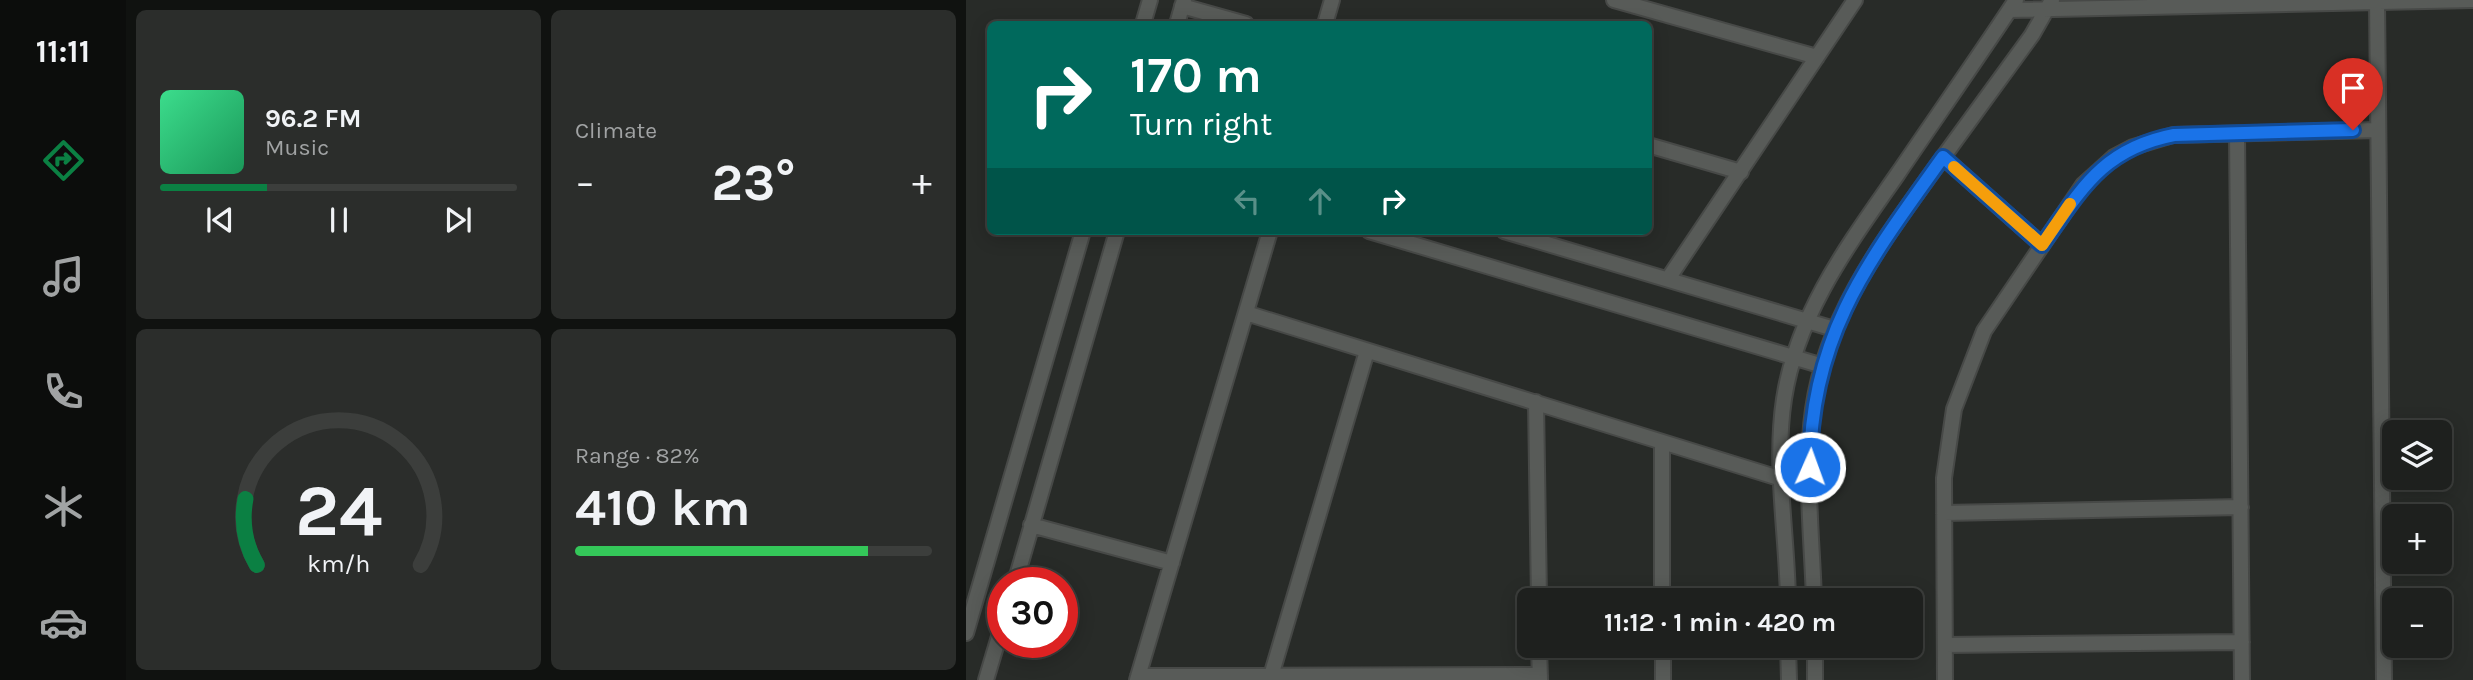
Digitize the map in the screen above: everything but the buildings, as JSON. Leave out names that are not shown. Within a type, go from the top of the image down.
[{"type":"street","points":[[1144,21],[1150,0]]},
{"type":"street","points":[[1326,21],[1332,0]]},
{"type":"street","points":[[1614,0],[1817,57]]},
{"type":"street","points":[[1668,279],[1854,0]]},
{"type":"street","points":[[1787,588],[1782,479],[1784,400],[1794,357],[1807,321],[1837,262],[2013,5],[2473,0]]},
{"type":"street","points":[[2377,2],[2384,680]]},
{"type":"street","points":[[1178,21],[1183,3],[1236,21]]},
{"type":"street","points":[[1814,588],[1810,447],[1823,366],[1834,329],[1857,281],[2050,5]]},
{"type":"street","points":[[1945,680],[1944,513],[1947,443],[1962,383],[1993,316],[2083,185],[2114,157],[2163,137],[2378,130]]},
{"type":"street","points":[[2237,134],[2242,680]]},
{"type":"street","points":[[1652,146],[1741,172]]},
{"type":"street","points":[[1943,157],[2042,245]]},
{"type":"street","points":[[966,633],[1082,235]]},
{"type":"street","points":[[1019,567],[1116,235]]},
{"type":"street","points":[[1269,235],[1138,678],[1540,677],[1539,658]]},
{"type":"street","points":[[1382,235],[1823,366]]},
{"type":"street","points":[[1518,235],[1834,329]]},
{"type":"street","points":[[1246,313],[1782,479]]},
{"type":"street","points":[[1271,676],[1367,351]]},
{"type":"street","points":[[1536,402],[1539,588]]},
{"type":"street","points":[[1662,442],[1662,588]]},
{"type":"street","points":[[1944,513],[2241,507]]},
{"type":"street","points":[[1031,525],[1172,563]]},
{"type":"street","points":[[1945,645],[2242,642]]},
{"type":"street","points":[[986,680],[993,658]]},
{"type":"street","points":[[1663,658],[1663,680]]},
{"type":"street","points":[[1788,658],[1789,680]]},
{"type":"street","points":[[1815,658],[1815,680]]},
{"type":"slow traffic","points":[[1954,167],[2042,245],[2070,204]]},
{"type":"route","points":[[1810,467],[1814,407],[1834,329],[1857,281],[1943,157],[2042,245],[2083,185],[2098,170],[2114,157],[2153,139],[2174,135],[2353,130]]}]
